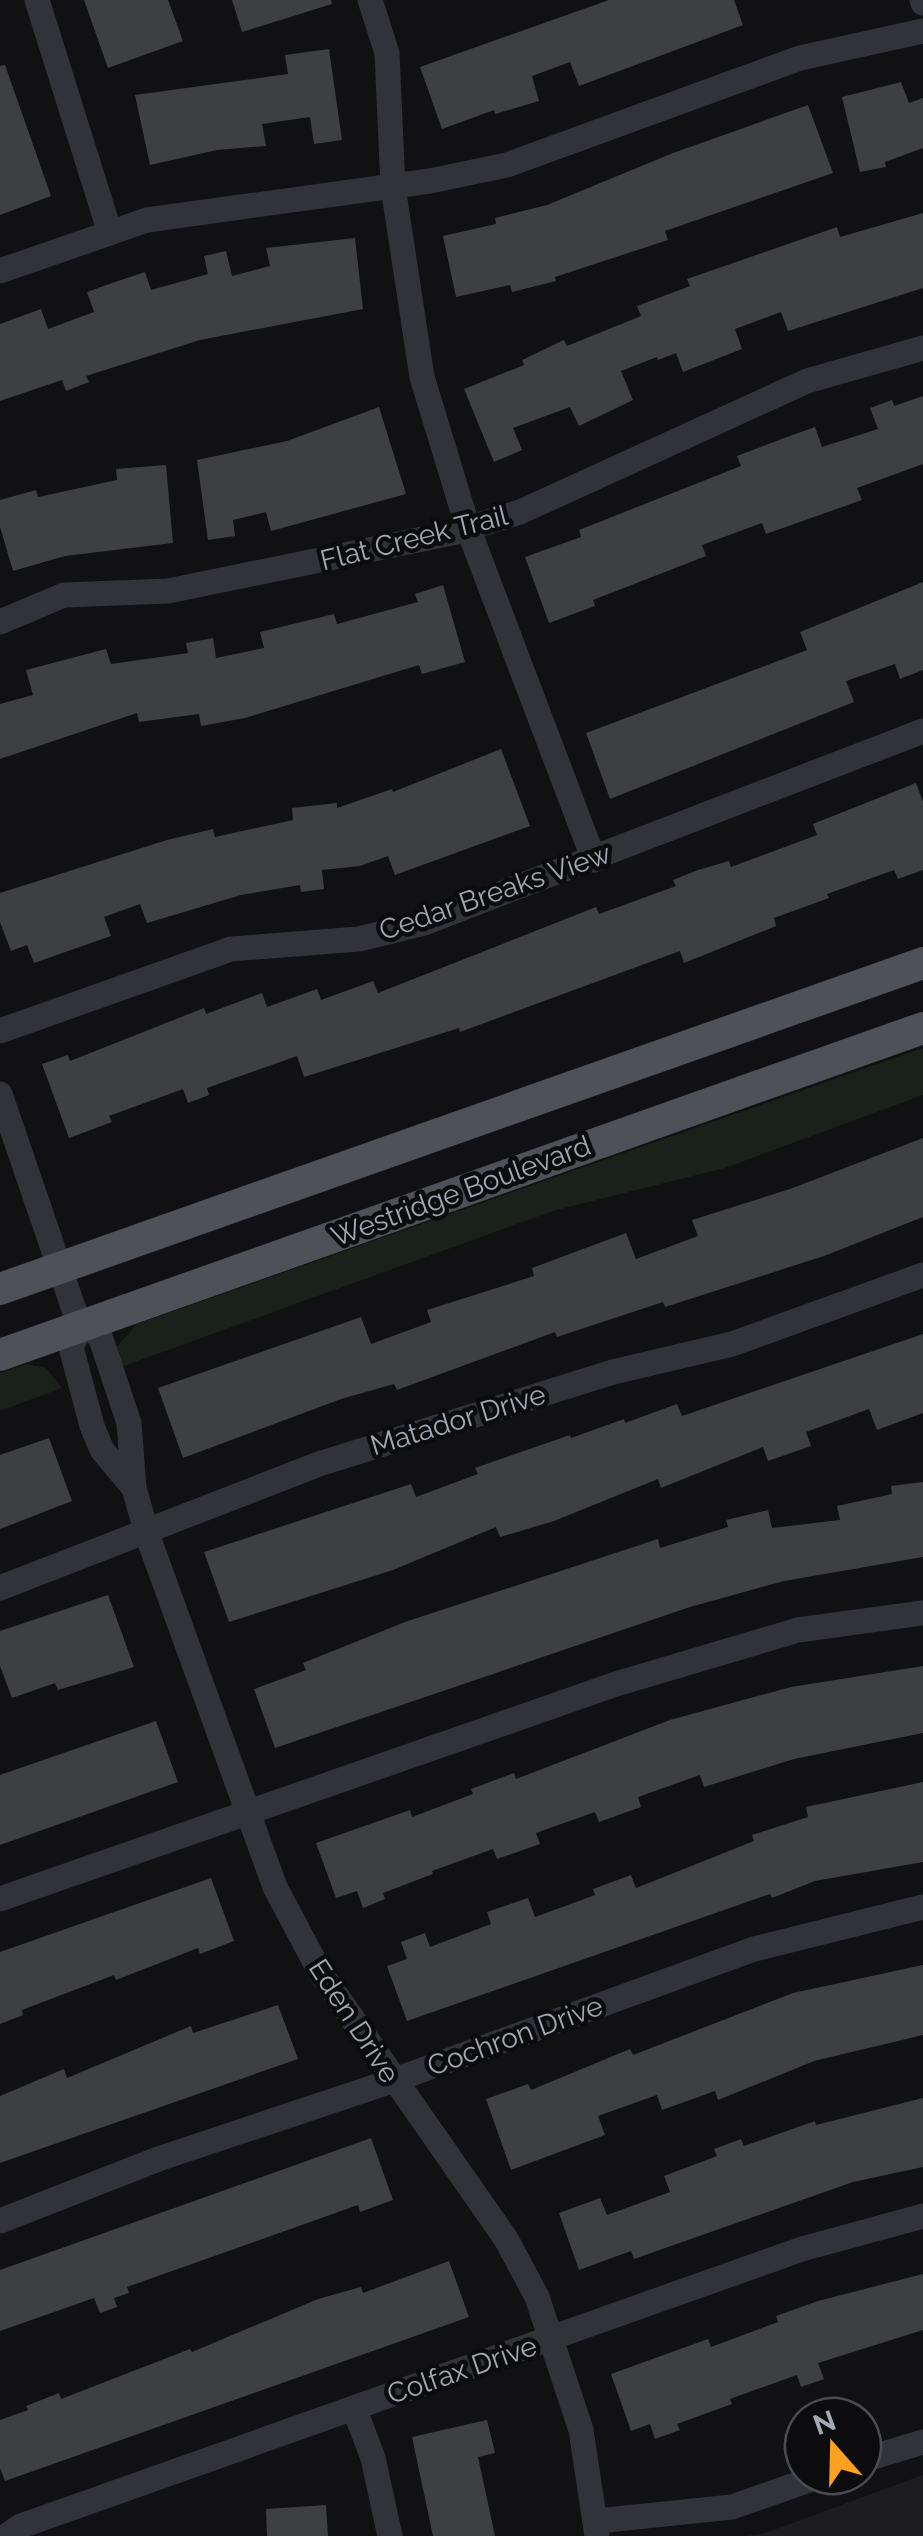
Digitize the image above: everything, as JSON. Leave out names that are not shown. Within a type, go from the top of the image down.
[{"type":"main road","points":[[0,1289],[923,963]]},
{"type":"main road","name":"Westridge Boulevard","points":[[0,1355],[923,1028]]},
{"type":"street","points":[[38,0],[110,233]]},
{"type":"street","points":[[370,0],[387,53],[392,186],[422,378],[468,528],[594,860]]},
{"type":"street","points":[[0,272],[148,220],[392,186],[508,164],[800,58],[923,31]]},
{"type":"street","name":"Flat Creek Trail","points":[[0,622],[64,595],[168,590],[468,528],[520,512],[807,381],[923,348]]},
{"type":"street","name":"Cedar Breaks View","points":[[0,1031],[232,950],[358,938],[424,923],[923,730]]},
{"type":"street","name":"Eden Drive","points":[[0,1094],[80,1327],[71,1347],[92,1426],[102,1450],[134,1488]]},
{"type":"street","name":"Matador Drive","points":[[0,1588],[319,1464],[612,1372],[732,1344],[923,1274]]},
{"type":"street","name":"Eden Drive","points":[[80,1327],[99,1334],[129,1423],[134,1488],[147,1534],[275,1887],[320,1972],[506,2238],[554,2338],[581,2430],[597,2529]]},
{"type":"street","points":[[0,1899],[616,1684],[798,1630],[923,1613]]},
{"type":"street","name":"Cochron Drive","points":[[0,2221],[161,2158],[392,2080],[754,1949],[923,1908]]},
{"type":"street","name":"Colfax Drive","points":[[6,2536],[39,2520],[802,2250],[923,2216]]},
{"type":"street","points":[[354,2408],[373,2458],[390,2536]]},
{"type":"street","points":[[883,2454],[923,2442]]},
{"type":"street","points":[[597,2529],[732,2506],[783,2489]]},
{"type":"shaded area","points":[[923,1048],[923,1095],[725,1168],[556,1210],[121,1367],[117,1347],[137,1324]]},
{"type":"shaded area","points":[[27,1364],[46,1368],[62,1388],[0,1411],[0,1373]]},
{"type":"shaded area","points":[[923,2475],[923,2536],[746,2536],[765,2533],[866,2496],[883,2496],[883,2490]]},
{"type":"building","points":[[84,0],[168,0],[183,41],[108,68]]},
{"type":"building","points":[[232,0],[331,0],[332,4],[242,32]]},
{"type":"building","points":[[609,0],[734,0],[743,25],[579,86],[570,62],[532,76],[539,101],[495,114],[494,110],[442,129],[420,67]]},
{"type":"building","points":[[329,49],[342,140],[314,144],[310,117],[262,124],[266,146],[217,150],[150,165],[135,95],[288,74],[285,55]]},
{"type":"building","points":[[5,65],[51,196],[0,215],[0,66]]},
{"type":"building","points":[[901,82],[909,103],[923,98],[923,148],[885,162],[886,167],[860,172],[842,97]]},
{"type":"building","points":[[808,105],[833,173],[665,231],[668,240],[555,277],[556,281],[512,292],[510,285],[456,297],[443,236],[496,224],[495,218],[547,205],[673,153]]},
{"type":"building","points":[[923,213],[923,288],[788,331],[781,312],[735,329],[742,349],[683,372],[676,353],[621,371],[633,400],[579,426],[570,407],[513,428],[522,450],[494,462],[464,389],[524,365],[522,360],[564,340],[567,346],[641,316],[637,306],[690,286],[687,279],[837,227],[840,237]]},
{"type":"building","points":[[355,238],[363,309],[200,340],[86,376],[89,382],[66,391],[62,380],[0,401],[0,324],[41,309],[48,329],[94,312],[87,292],[112,283],[145,272],[151,290],[208,274],[204,256],[226,251],[232,276],[270,266],[266,248]]},
{"type":"building","points":[[923,396],[923,464],[857,488],[862,500],[766,534],[762,523],[702,545],[706,556],[593,600],[595,606],[549,623],[525,557],[581,537],[579,530],[741,466],[737,456],[815,427],[822,447],[878,429],[870,408],[892,400],[894,406]]},
{"type":"building","points":[[379,407],[406,494],[271,531],[266,512],[233,520],[235,536],[208,540],[197,460],[287,441]]},
{"type":"building","points":[[166,465],[173,543],[65,556],[13,571],[0,527],[0,500],[36,490],[38,497],[117,480],[116,469]]},
{"type":"building","points":[[923,582],[923,670],[900,679],[895,664],[846,681],[854,702],[610,799],[586,733],[807,650],[800,632]]},
{"type":"building","points":[[443,585],[465,662],[422,674],[419,665],[245,718],[201,726],[199,714],[139,722],[137,713],[0,759],[0,704],[33,695],[26,670],[106,649],[111,664],[188,653],[186,643],[213,638],[216,658],[264,648],[260,632],[334,614],[337,624],[418,602],[415,594]]},
{"type":"building","points":[[501,749],[530,826],[395,875],[388,856],[360,866],[322,870],[324,889],[301,892],[300,885],[241,895],[147,923],[140,904],[104,917],[111,936],[34,963],[27,945],[11,951],[0,922],[0,893],[167,840],[213,829],[215,837],[293,820],[292,808],[337,803],[337,808],[392,789],[393,792]]},
{"type":"building","points":[[916,783],[923,802],[923,870],[898,879],[894,870],[827,894],[829,898],[774,918],[776,926],[684,963],[680,951],[460,1032],[459,1028],[304,1077],[297,1056],[207,1088],[209,1095],[188,1103],[183,1089],[109,1116],[112,1122],[69,1138],[42,1064],[68,1055],[70,1061],[204,1008],[206,1014],[262,993],[267,1007],[317,989],[321,1000],[373,981],[378,993],[596,907],[599,914],[676,886],[673,880],[698,870],[729,861],[731,867],[817,835],[813,824]]},
{"type":"building","points":[[923,1138],[923,1217],[824,1256],[665,1307],[663,1302],[557,1337],[555,1332],[397,1390],[394,1384],[341,1399],[183,1458],[158,1388],[361,1317],[371,1344],[431,1322],[427,1310],[534,1276],[532,1268],[626,1233],[636,1259],[698,1236],[692,1220],[790,1189]]},
{"type":"building","points":[[923,1334],[923,1413],[877,1430],[869,1409],[806,1432],[811,1446],[768,1461],[763,1447],[661,1488],[658,1479],[554,1521],[500,1537],[496,1527],[393,1570],[229,1622],[204,1552],[411,1484],[416,1497],[478,1474],[475,1468],[570,1435],[571,1438],[624,1419],[625,1423],[677,1404],[682,1416]]},
{"type":"building","points":[[49,1438],[72,1501],[0,1529],[0,1455]]},
{"type":"building","points":[[923,1482],[923,1557],[784,1581],[690,1607],[275,1748],[254,1689],[306,1670],[303,1663],[405,1622],[658,1539],[660,1548],[728,1527],[726,1520],[768,1510],[772,1528],[840,1520],[837,1506],[892,1494],[891,1486]]},
{"type":"building","points":[[108,1595],[134,1667],[58,1690],[55,1683],[12,1698],[0,1666],[0,1631]]},
{"type":"building","points":[[923,1666],[923,1733],[794,1759],[704,1787],[700,1775],[638,1797],[641,1807],[599,1822],[595,1812],[536,1833],[540,1844],[497,1859],[493,1849],[432,1871],[433,1874],[383,1893],[385,1899],[363,1908],[357,1891],[336,1898],[316,1843],[410,1810],[412,1817],[473,1794],[471,1789],[514,1773],[516,1779],[670,1720],[791,1687]]},
{"type":"building","points":[[156,1721],[178,1782],[0,1845],[0,1775]]},
{"type":"building","points":[[923,1782],[923,1862],[815,1881],[772,1898],[770,1894],[407,2021],[387,1966],[407,1959],[401,1942],[425,1933],[430,1947],[491,1924],[487,1912],[528,1898],[535,1917],[595,1895],[593,1889],[631,1875],[636,1888],[754,1841],[752,1835],[808,1817],[806,1807]]},
{"type":"building","points":[[211,1878],[234,1941],[200,1954],[198,1948],[116,1980],[114,1975],[22,2010],[23,2015],[0,2024],[0,1952]]},
{"type":"building","points":[[923,1965],[923,2035],[814,2061],[718,2100],[715,2091],[662,2110],[657,2095],[598,2116],[605,2135],[511,2170],[486,2099],[528,2084],[531,2090],[630,2049],[633,2055],[793,1993]]},
{"type":"building","points":[[278,2005],[298,2059],[0,2163],[0,2096],[64,2069],[67,2078],[191,2026],[193,2033]]},
{"type":"building","points":[[923,2098],[923,2167],[853,2182],[634,2259],[631,2251],[579,2270],[559,2213],[600,2198],[607,2215],[670,2192],[664,2176],[717,2156],[714,2149],[741,2139],[744,2146],[815,2121],[816,2125]]},
{"type":"building","points":[[371,2138],[393,2200],[360,2212],[358,2205],[127,2287],[129,2293],[114,2298],[117,2307],[100,2313],[94,2298],[0,2331],[0,2270]]},
{"type":"building","points":[[449,2261],[469,2317],[5,2481],[0,2468],[0,2420],[28,2410],[26,2406],[59,2393],[61,2399],[190,2349],[192,2352],[318,2299],[361,2287],[363,2293]]},
{"type":"building","points":[[923,2274],[923,2330],[818,2363],[824,2379],[801,2387],[797,2375],[730,2399],[732,2404],[677,2424],[680,2430],[655,2439],[650,2424],[631,2431],[611,2374],[708,2339],[711,2347],[778,2322],[776,2316],[818,2301]]},
{"type":"building","points":[[487,2420],[495,2453],[478,2457],[495,2536],[433,2536],[412,2437]]},
{"type":"building","points":[[326,2505],[328,2536],[267,2536],[266,2509]]}]
